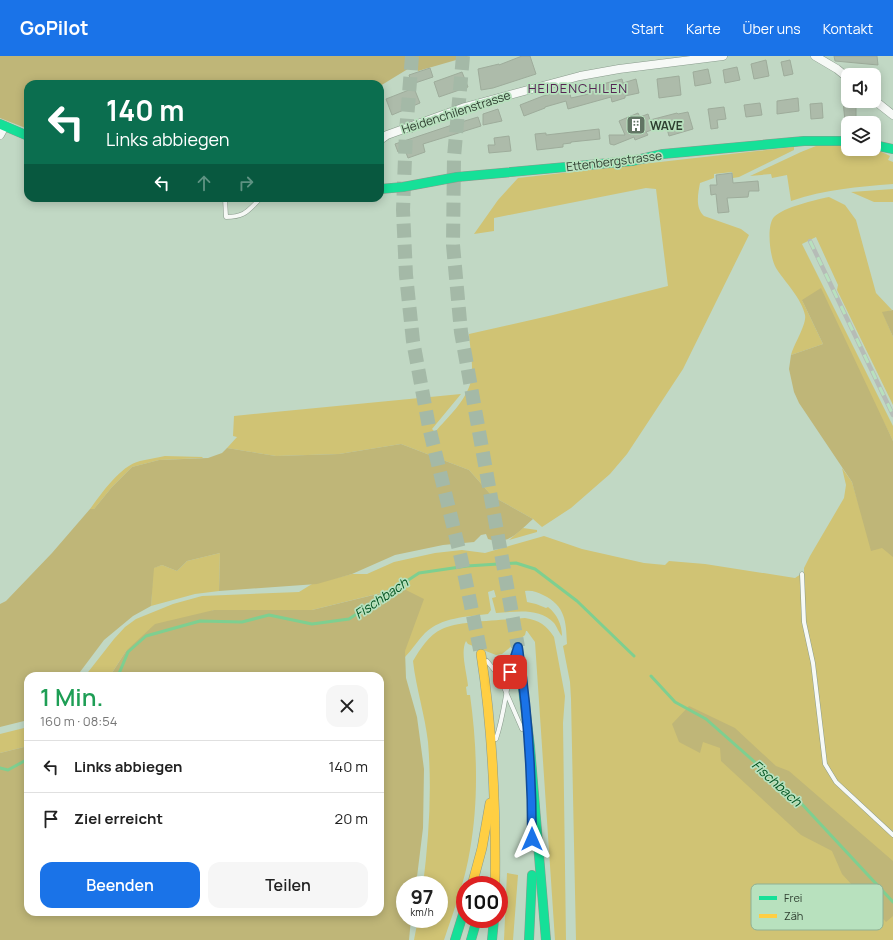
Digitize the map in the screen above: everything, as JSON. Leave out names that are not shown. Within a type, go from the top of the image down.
[{"type":"main road","points":[[2,125],[24,134]]},
{"type":"main road","name":"Ettenbergstrasse","points":[[384,186],[403,187],[457,177],[632,160],[678,153],[804,141],[841,141]]},
{"type":"main road","points":[[881,146],[893,149]]},
{"type":"main road","points":[[518,647],[530,747],[546,940]]},
{"type":"main road","points":[[482,654],[489,702],[495,776],[495,876]]},
{"type":"main road","points":[[474,876],[482,848],[495,776]]},
{"type":"main road","points":[[529,940],[532,868],[532,780]]},
{"type":"main road","points":[[487,876],[496,819]]},
{"type":"main road","points":[[455,940],[459,928]]},
{"type":"main road","points":[[471,940],[474,928]]},
{"type":"main road","points":[[492,940],[493,928]]},
{"type":"street","name":"Heidenchilenstrasse","points":[[384,137],[465,108],[580,76],[619,69],[723,56]]},
{"type":"street","points":[[815,56],[841,72]]},
{"type":"street","points":[[881,106],[893,115]]},
{"type":"street","points":[[0,135],[2,125]]},
{"type":"lane","points":[[225,202],[226,217],[241,216],[257,202]]},
{"type":"lane","points":[[802,574],[804,622],[813,663],[825,764],[836,782],[893,835]]},
{"type":"lane","points":[[493,749],[502,722],[510,672],[518,647]]},
{"type":"lane","points":[[482,654],[499,676],[530,747]]},
{"type":"shaded area","points":[[0,56],[470,56],[418,71],[416,64],[384,84],[384,80],[24,80],[24,127],[0,118]]},
{"type":"shaded area","points":[[816,146],[841,146],[841,156],[881,156],[881,152],[885,153],[890,156],[888,160],[893,162],[893,184],[829,191],[791,201],[787,175],[772,178],[771,174],[750,176]]},
{"type":"shaded area","points":[[794,147],[794,150],[739,177],[733,178],[732,172],[714,174],[714,178],[700,183],[698,205],[701,213],[704,216],[741,229],[749,235],[683,369],[627,454],[610,474],[571,508],[542,527],[533,519],[492,496],[469,470],[401,444],[339,454],[276,456],[227,448],[237,437],[233,436],[234,416],[461,394],[432,429],[435,432],[461,402],[469,388],[471,381],[472,358],[469,334],[553,315],[668,286],[656,189],[646,188],[494,218],[494,231],[474,234],[498,200],[518,178]]},
{"type":"shaded area","points":[[893,189],[893,202],[874,202],[851,192]]},
{"type":"shaded area","points":[[829,197],[845,205],[856,220],[876,293],[892,310],[883,313],[893,337],[893,405],[837,290],[838,285],[816,237],[802,244],[893,426],[893,441],[883,421],[802,300],[823,344],[791,355],[804,324],[805,315],[797,297],[774,263],[770,242],[770,227],[774,217],[779,213],[800,204]]},
{"type":"shaded area","points":[[821,288],[893,441],[893,557],[882,548],[871,551],[852,482],[799,403],[794,392],[789,369],[791,355],[823,344],[802,300]]},
{"type":"shaded area","points":[[893,310],[893,337],[882,312]]},
{"type":"shaded area","points":[[401,444],[469,470],[492,496],[533,519],[513,536],[502,541],[488,539],[486,534],[481,535],[474,542],[443,545],[395,555],[352,574],[317,584],[219,591],[220,553],[187,561],[177,571],[162,565],[154,568],[151,606],[133,616],[104,640],[80,672],[24,672],[24,721],[0,727],[0,604],[6,601],[52,553],[90,509],[94,509],[112,487],[132,467],[159,460],[208,458],[222,453],[227,448],[276,456],[339,454]]},
{"type":"shaded area","points":[[165,456],[203,457],[159,460],[132,467],[112,487],[94,509],[90,509],[100,495],[125,468],[140,461]]},
{"type":"shaded area","points":[[893,459],[893,940],[576,940],[571,699],[570,682],[563,646],[567,644],[566,629],[563,615],[556,604],[551,599],[537,592],[525,591],[527,602],[546,608],[548,607],[558,620],[562,636],[554,623],[541,615],[526,612],[496,613],[492,598],[496,597],[494,590],[488,592],[491,610],[488,614],[463,617],[439,624],[425,633],[405,657],[401,588],[312,610],[214,610],[126,651],[113,672],[88,672],[125,627],[136,619],[173,604],[202,596],[299,592],[312,584],[352,574],[367,574],[394,562],[435,553],[462,550],[485,553],[544,536],[582,549],[644,563],[665,565],[669,561],[705,564],[795,578],[804,572],[804,568],[810,556],[844,498],[846,485],[842,468],[852,482],[858,502]]},
{"type":"shaded area","points":[[523,528],[537,530],[537,532],[509,540]]},
{"type":"shaded area","points":[[220,553],[219,591],[195,594],[151,606],[153,568],[162,565],[177,571],[187,561]]},
{"type":"shaded area","points":[[402,588],[424,599],[405,651],[406,678],[417,717],[424,769],[423,828],[417,876],[396,876],[396,928],[410,928],[409,940],[0,940],[0,753],[24,747],[24,916],[384,916],[384,672],[113,672],[126,651],[155,624],[214,610],[312,610]]},
{"type":"shaded area","points":[[525,618],[542,624],[554,637],[565,696],[563,723],[566,940],[555,940],[535,642],[527,631],[525,635],[502,654],[496,655],[468,644],[466,641],[464,646],[468,686],[466,687],[467,695],[470,695],[474,733],[476,772],[475,812],[468,862],[464,876],[456,876],[456,904],[448,928],[448,876],[424,876],[427,849],[430,778],[427,732],[413,661],[422,647],[437,632],[449,626]]},
{"type":"shaded area","points":[[689,706],[735,728],[776,766],[789,771],[893,861],[893,916],[886,922],[883,919],[883,884],[851,884],[842,874],[832,851],[801,835],[721,761],[720,748],[703,742],[700,753],[679,742],[672,724]]},
{"type":"shaded area","points":[[24,728],[24,747],[0,753],[0,734]]},
{"type":"shaded area","points":[[507,873],[518,875],[513,940],[504,940],[505,928],[508,928]]},
{"type":"shaded area","points":[[416,928],[448,928],[444,940],[414,940]]},
{"type":"building","points":[[522,56],[530,56],[536,74],[493,88],[481,90],[478,69],[499,65]]},
{"type":"building","points":[[834,56],[877,56],[878,65],[835,61]]},
{"type":"building","points":[[766,60],[769,76],[754,79],[751,64]]},
{"type":"building","points":[[790,60],[793,74],[784,76],[781,62]]},
{"type":"building","points":[[737,67],[740,80],[725,83],[723,70]]},
{"type":"building","points":[[430,68],[433,77],[412,84],[409,75]]},
{"type":"building","points":[[708,69],[711,83],[695,86],[693,72]]},
{"type":"building","points":[[462,72],[468,87],[439,97],[434,82]]},
{"type":"building","points":[[679,76],[681,95],[659,98],[657,79]]},
{"type":"building","points":[[622,79],[623,83],[636,79],[639,93],[625,96],[625,98],[612,102],[611,97],[568,109],[566,101],[545,107],[524,116],[520,105],[543,96],[569,90],[571,98],[589,94],[587,88]]},
{"type":"building","points":[[414,88],[420,103],[392,115],[386,99]]},
{"type":"building","points":[[798,98],[799,111],[777,114],[777,101]]},
{"type":"building","points":[[760,103],[762,115],[746,117],[744,105]]},
{"type":"building","points":[[822,103],[823,118],[811,119],[810,104]]},
{"type":"building","points":[[724,107],[726,119],[717,120],[718,128],[711,129],[708,109]]},
{"type":"building","points":[[844,108],[856,108],[856,116],[844,116]]},
{"type":"building","points":[[498,109],[502,121],[483,125],[483,114]]},
{"type":"building","points":[[688,112],[693,129],[669,136],[666,125],[646,132],[648,135],[635,140],[634,137],[614,145],[610,144],[609,135],[625,135],[619,121],[638,113],[640,117],[648,114],[650,120],[677,113]]},
{"type":"building","points":[[478,117],[481,126],[423,144],[425,152],[408,158],[405,150],[398,152],[395,144]]},
{"type":"building","points":[[599,129],[600,139],[571,142],[563,144],[563,147],[537,150],[535,134],[546,133],[546,135]]},
{"type":"building","points":[[509,136],[511,151],[489,153],[488,145],[495,145],[494,138]]},
{"type":"building","points":[[732,173],[733,183],[758,181],[759,191],[749,191],[748,197],[727,198],[729,212],[718,213],[716,194],[711,195],[710,185],[717,185],[716,175]]},
{"type":"waterway","name":"Fischbach","points":[[120,672],[128,652],[146,636],[200,621],[242,622],[269,615],[312,624],[349,619],[419,573],[467,566],[516,563],[535,569],[577,601],[634,656]]},
{"type":"waterway","name":"Fischbach","points":[[651,676],[675,702],[706,719],[800,802],[876,884]]},
{"type":"waterway","name":"Fischbach","points":[[0,768],[8,770],[24,761]]},
{"type":"waterway","name":"Fischbach","points":[[883,891],[893,902]]},
{"type":"tunnel","points":[[412,56],[406,132],[403,210],[406,275],[413,341],[429,427],[461,558],[481,654]]},
{"type":"tunnel","points":[[463,56],[454,157],[453,245],[461,332],[518,647]]},
{"type":"railway","points":[[810,241],[893,415]]},
{"type":"traffic: fast","points":[[0,124],[24,134]]},
{"type":"traffic: fast","points":[[384,189],[403,187],[457,177],[632,161],[663,154],[804,141],[841,141]]},
{"type":"traffic: fast","points":[[881,146],[893,149]]},
{"type":"traffic: fast","points":[[518,647],[530,747],[546,940]]},
{"type":"traffic: fast","points":[[529,940],[532,875]]},
{"type":"traffic: fast","points":[[455,940],[459,928]]},
{"type":"traffic: fast","points":[[471,940],[474,928]]},
{"type":"traffic: fast","points":[[492,940],[493,928]]},
{"type":"traffic: slow","points":[[481,654],[493,769],[495,876]]},
{"type":"traffic: slow","points":[[474,876],[482,848],[490,803]]},
{"type":"place","name":"WAVE","points":[[636,125]]},
{"type":"district","name":"HEIDENCHILEN","points":[[578,88]]},
{"type":"route","points":[[510,672],[518,647],[530,747],[532,780],[532,839]]}]
